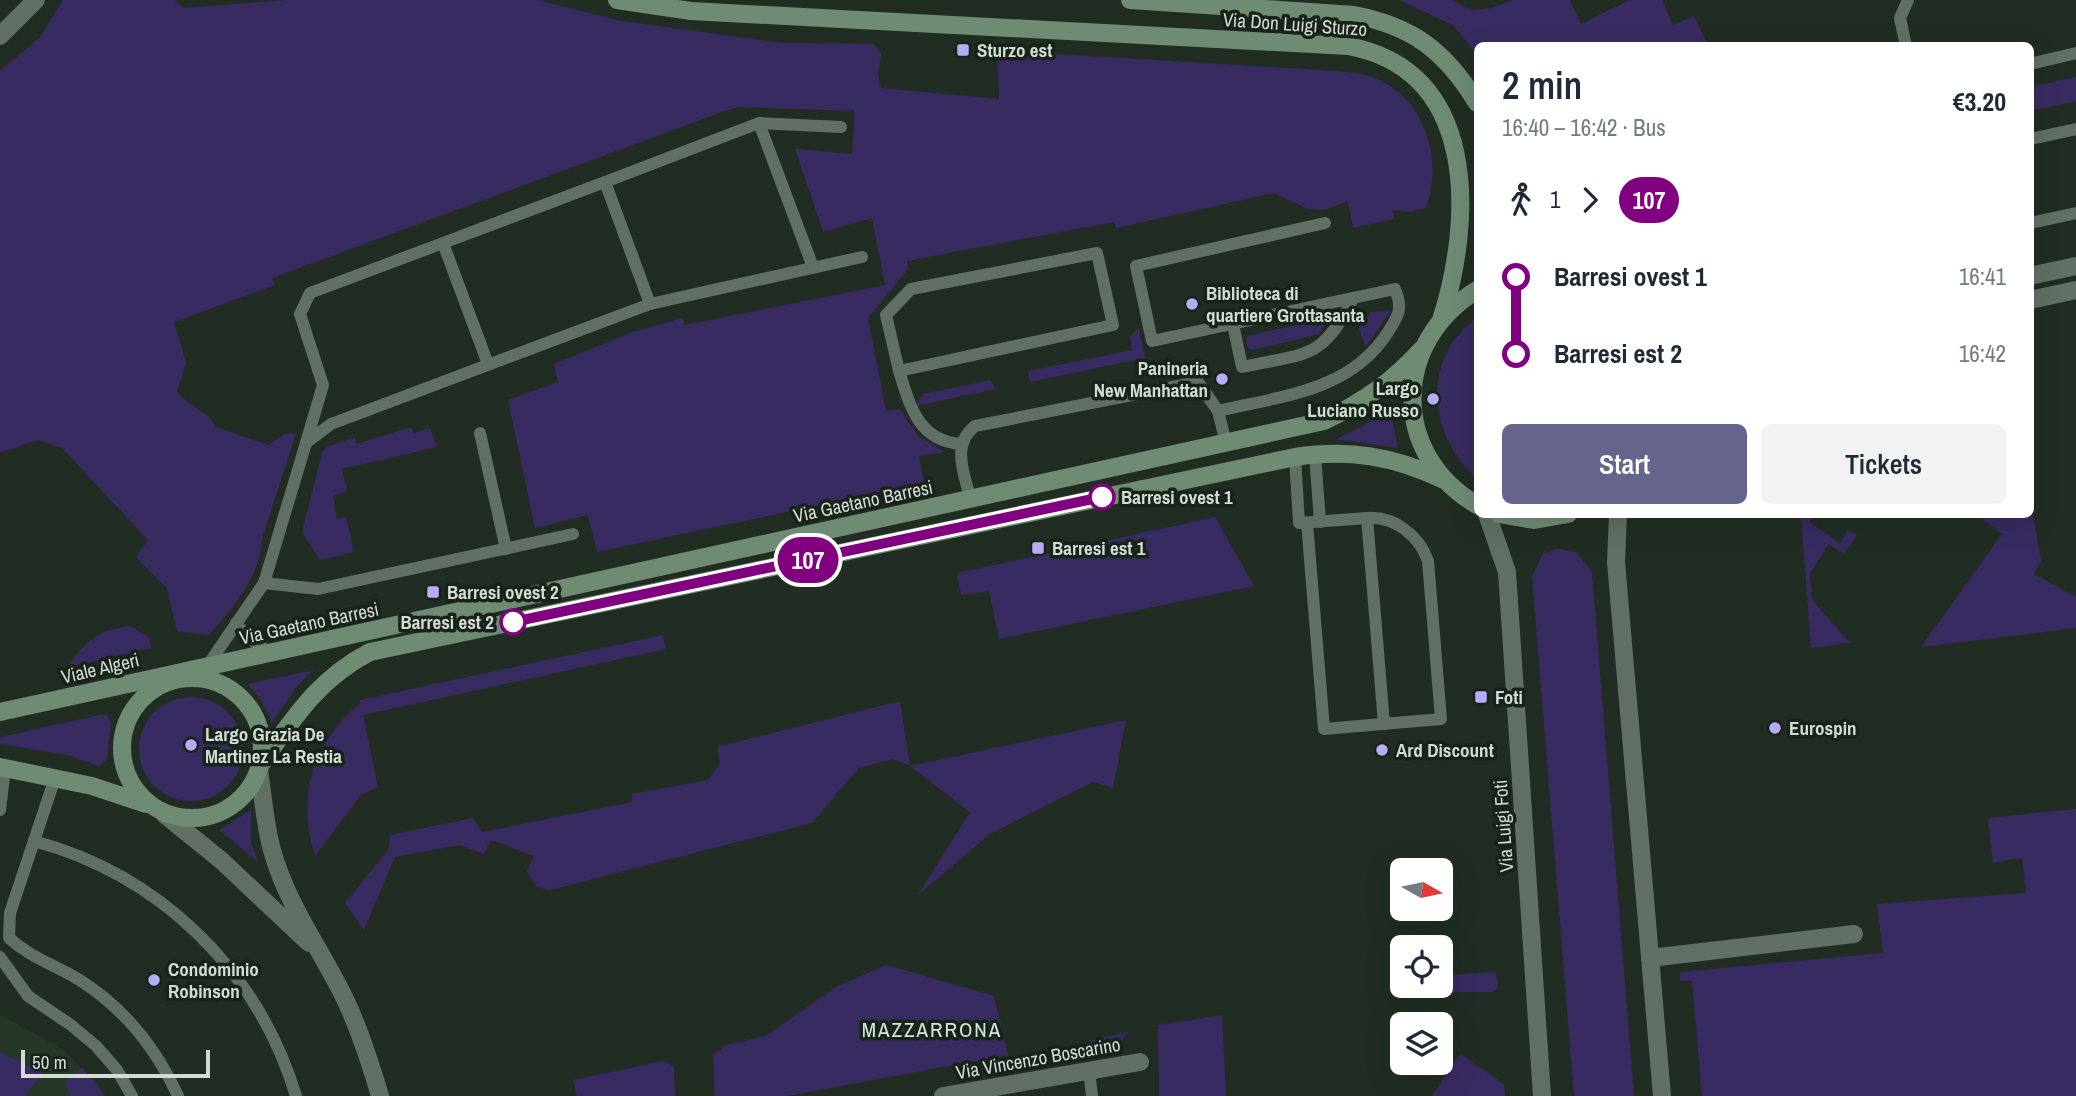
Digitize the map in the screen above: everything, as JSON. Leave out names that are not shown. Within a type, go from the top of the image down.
[{"type":"street","points":[[0,36],[22,17],[36,0]]},
{"type":"street","name":"Via Don Luigi Sturzo","points":[[617,0],[691,11],[1348,46],[1374,51],[1402,66],[1420,81],[1446,118],[1454,141],[1459,180],[1459,235],[1452,284],[1442,317]]},
{"type":"street","name":"Via Don Luigi Sturzo","points":[[1130,0],[1353,15],[1380,20],[1405,30],[1441,55],[1474,99]]},
{"type":"street","points":[[2034,275],[2076,266]]},
{"type":"street","points":[[2034,299],[2076,290]]},
{"type":"street","points":[[1442,479],[1422,443],[1412,403],[1414,376],[1422,349],[1442,317],[1474,292]]},
{"type":"street","name":"Via Gaetano Barresi","points":[[208,665],[1324,421],[1357,405],[1397,377],[1422,349]]},
{"type":"street","points":[[3,768],[92,786],[158,810],[192,819],[221,813],[244,795],[294,715],[315,690],[344,666],[370,652],[1315,454],[1377,456],[1412,465],[1442,479],[1474,503]]},
{"type":"street","name":"Via Luigi Foti","points":[[1488,518],[1507,572],[1542,1096]]},
{"type":"street","points":[[1522,518],[1545,518]]},
{"type":"street","points":[[1618,518],[1615,562],[1662,1096]]},
{"type":"street","points":[[208,665],[146,695],[127,720],[121,751],[130,782],[158,810],[222,861],[316,951]]},
{"type":"street","name":"Viale Algeri","points":[[0,712],[208,665]]},
{"type":"street","points":[[139,681],[196,678],[222,685],[236,693],[255,718],[260,733],[260,767],[271,849],[316,951],[343,995],[369,1057],[380,1096]]},
{"type":"street","points":[[1650,958],[1854,934]]},
{"type":"street","name":"Via Vincenzo Boscarino","points":[[943,1096],[1140,1062]]},
{"type":"lane","points":[[1905,42],[1900,18],[1908,0]]},
{"type":"lane","points":[[2034,63],[2076,53]]},
{"type":"lane","points":[[759,123],[813,267]]},
{"type":"lane","points":[[222,685],[213,676],[208,665],[264,583],[323,385],[300,314],[310,293],[759,123],[841,127]]},
{"type":"lane","points":[[2034,138],[2076,129]]},
{"type":"lane","points":[[605,182],[650,303]]},
{"type":"lane","points":[[2034,222],[2076,213]]},
{"type":"lane","points":[[1217,411],[1319,388],[1359,365],[1381,344],[1399,314],[1401,303],[1395,289],[1152,341],[1136,266],[1325,223]]},
{"type":"lane","points":[[443,243],[488,364]]},
{"type":"lane","points":[[898,371],[1113,325],[1097,253],[911,289],[886,315],[898,371],[910,407],[928,432],[942,442],[960,444]]},
{"type":"lane","points":[[306,443],[331,424],[650,303],[862,257]]},
{"type":"lane","points":[[1233,324],[1242,367],[1303,354],[1323,345],[1338,329],[1353,298]]},
{"type":"lane","points":[[970,498],[960,444],[964,434],[975,426],[1198,382],[1217,411],[1226,443]]},
{"type":"lane","points":[[480,433],[506,549]]},
{"type":"lane","points":[[1295,457],[1299,523],[1314,522],[1367,518],[1390,521],[1415,538],[1424,550],[1428,561],[1441,719],[1324,729],[1314,522],[1315,454]]},
{"type":"lane","points":[[1367,518],[1384,724]]},
{"type":"lane","points":[[264,583],[318,589],[573,534]]},
{"type":"lane","points":[[236,623],[246,636],[270,653]]},
{"type":"lane","points":[[0,810],[3,768]]},
{"type":"lane","points":[[55,778],[34,841],[5,912],[9,938],[28,956],[80,980],[125,1016],[161,1062],[178,1096]]},
{"type":"lane","points":[[34,841],[64,850],[115,872],[162,901],[204,938],[255,1003],[281,1052],[296,1096]]},
{"type":"lane","points":[[0,957],[28,996],[71,1025],[96,1046],[117,1070],[132,1096]]},
{"type":"lane","points":[[1089,1071],[1092,1096]]},
{"type":"shaded area","points":[[63,0],[173,0],[184,8],[286,0],[538,0],[622,21],[783,43],[873,44],[881,54],[878,74],[881,88],[999,99],[998,62],[990,50],[1354,73],[1372,77],[1390,86],[1417,114],[1431,150],[1431,189],[1426,208],[1410,212],[1393,210],[1394,219],[1353,228],[1348,201],[1325,210],[1308,209],[1274,193],[1116,228],[1114,222],[907,261],[908,269],[868,318],[886,411],[900,409],[918,436],[945,452],[919,456],[924,483],[597,552],[588,515],[535,528],[508,400],[558,382],[554,364],[630,333],[682,318],[685,325],[885,285],[872,218],[823,232],[795,149],[852,154],[855,111],[738,107],[719,113],[272,278],[275,285],[174,322],[186,363],[177,392],[182,397],[213,421],[216,427],[268,445],[285,434],[296,433],[262,539],[256,567],[244,591],[209,635],[177,631],[167,588],[136,557],[148,540],[62,448],[39,440],[0,453],[0,71],[40,37]]},
{"type":"shaded area","points":[[1399,0],[1452,0],[1471,10],[1492,8],[1513,0],[1570,0],[1581,24],[1630,0],[1662,0],[1673,25],[1694,16],[1707,42],[1474,42],[1474,51],[1453,25]]},
{"type":"shaded area","points":[[2076,77],[2076,101],[2034,110],[2034,86]]},
{"type":"shaded area","points":[[1391,311],[1365,347],[1359,328],[1371,312]]},
{"type":"shaded area","points":[[1319,320],[1325,324],[1319,334],[1252,350],[1246,346],[1247,336]]},
{"type":"shaded area","points":[[1474,321],[1474,475],[1448,441],[1440,419],[1437,397],[1439,375],[1446,354],[1459,335]]},
{"type":"shaded area","points":[[1139,327],[1145,358],[1030,382],[1028,371],[1132,350],[1130,337]]},
{"type":"shaded area","points":[[990,380],[996,389],[916,406],[923,394]]},
{"type":"shaded area","points":[[1389,404],[1398,448],[1336,439],[1365,425]]},
{"type":"shaded area","points":[[411,427],[414,433],[430,428],[437,447],[342,469],[347,491],[333,496],[337,519],[346,517],[354,552],[320,560],[302,532],[322,453],[327,447],[355,437],[356,444]]},
{"type":"shaded area","points":[[1215,517],[1254,586],[999,639],[989,591],[961,595],[957,573]]},
{"type":"shaded area","points":[[1801,518],[1811,518],[1809,522],[1840,543],[1848,530],[1857,535],[1844,553],[1828,544],[1810,574],[1812,600],[1850,643],[1811,648]]},
{"type":"shaded area","points":[[1980,518],[2034,518],[2041,561],[2034,574],[2076,597],[2076,628],[1921,647],[2002,534]]},
{"type":"shaded area","points":[[1557,549],[1576,552],[1592,572],[1634,1096],[1574,1096],[1532,576],[1543,554]]},
{"type":"shaded area","points":[[130,626],[149,637],[151,648],[67,667],[93,638],[109,630]]},
{"type":"shaded area","points":[[663,635],[666,649],[363,715],[378,787],[361,795],[315,856],[308,813],[312,772],[330,736],[343,719],[360,704],[360,700]]},
{"type":"shaded area","points":[[314,670],[297,686],[272,722],[260,698],[247,684]]},
{"type":"shaded area","points":[[191,697],[211,701],[228,712],[239,729],[243,749],[239,769],[228,786],[211,797],[191,801],[171,797],[154,786],[143,769],[139,749],[143,729],[154,712],[171,701]]},
{"type":"shaded area","points":[[900,701],[910,766],[893,759],[859,768],[812,823],[550,890],[537,887],[527,871],[534,856],[491,840],[484,854],[459,845],[395,857],[364,930],[345,903],[389,849],[390,835],[473,818],[482,832],[632,802],[632,794],[708,780],[720,763],[717,747]]},
{"type":"shaded area","points":[[107,715],[111,722],[107,759],[99,766],[67,755],[0,744],[0,737]]},
{"type":"shaded area","points":[[1126,720],[1113,788],[1093,782],[990,834],[918,895],[970,812],[910,766]]},
{"type":"shaded area","points":[[2076,809],[2076,1096],[1702,1096],[1692,981],[1680,981],[1680,972],[1883,953],[1877,904],[2026,893],[2022,858],[1993,863],[1988,818]]},
{"type":"shaded area","points":[[251,810],[251,843],[258,862],[219,830]]},
{"type":"shaded area","points":[[887,965],[994,996],[1008,1055],[787,1096],[715,1096],[713,1055],[726,1045],[765,1036],[838,986]]},
{"type":"shaded area","points":[[1496,972],[1498,988],[1492,992],[1453,992],[1453,975]]},
{"type":"shaded area","points":[[0,1015],[62,1049],[98,1084],[105,1096],[0,1096]]},
{"type":"shaded area","points":[[1222,1015],[1226,1096],[1159,1096],[1158,1025]]},
{"type":"shaded area","points":[[1127,1032],[1121,1042],[1106,1054],[1091,1047],[1088,1041]]},
{"type":"shaded area","points":[[0,1052],[43,1073],[24,1096],[0,1096]]},
{"type":"shaded area","points":[[1460,1054],[1504,1084],[1505,1096],[1432,1096],[1446,1075],[1453,1075],[1453,1064]]},
{"type":"shaded area","points":[[663,1061],[674,1066],[675,1096],[577,1096],[573,1080]]},
{"type":"shaded area","points":[[82,1067],[105,1096],[71,1096],[65,1082]]},
{"type":"bus line","name":"107","points":[[513,622],[1102,497]]},
{"type":"place","name":"Sturzo est","points":[[963,50]]},
{"type":"place","name":"Biblioteca di quartiere Grottasanta","points":[[1192,304]]},
{"type":"place","name":"Panineria New Manhattan","points":[[1222,379]]},
{"type":"place","name":"Largo Luciano Russo","points":[[1433,399]]},
{"type":"place","name":"Barresi ovest 1","points":[[1102,497]]},
{"type":"place","name":"Barresi est 1","points":[[1038,548]]},
{"type":"place","name":"Barresi ovest 2","points":[[433,592]]},
{"type":"place","name":"Barresi est 2","points":[[513,622]]},
{"type":"place","name":"Foti","points":[[1481,697]]},
{"type":"place","name":"Eurospin","points":[[1775,728]]},
{"type":"place","name":"Largo Grazia De Martinez La Restia","points":[[191,745]]},
{"type":"place","name":"Ard Discount","points":[[1382,750]]},
{"type":"place","name":"Condominio Robinson","points":[[154,980]]},
{"type":"district","name":"MAZZARRONA","points":[[932,1029]]}]
